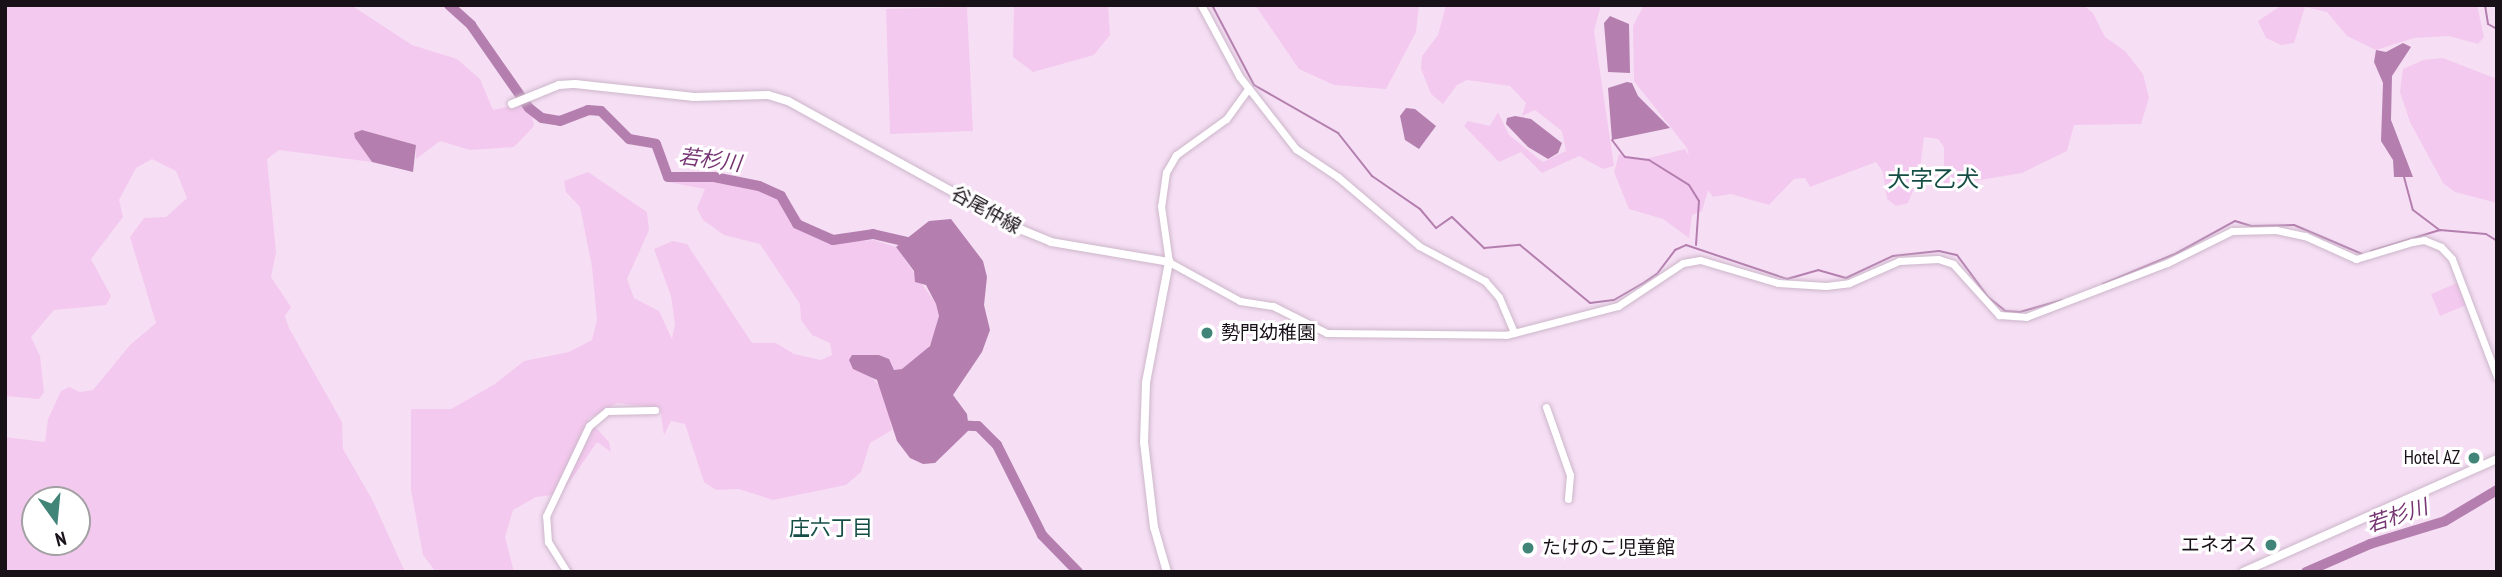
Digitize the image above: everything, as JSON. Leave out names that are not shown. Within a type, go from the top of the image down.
[{"type":"main road","name":"谷尾仲線","points":[[514,103],[534,94],[575,84],[694,97],[768,95],[788,101],[1022,230],[1051,242],[1170,261]]},
{"type":"main road","points":[[1167,572],[1154,527],[1144,442],[1146,383],[1170,261]]},
{"type":"main road","points":[[2243,572],[2497,458]]},
{"type":"street","points":[[1201,5],[1248,89],[1296,149],[1338,177],[1419,246],[1485,281],[1499,297],[1514,333]]},
{"type":"street","points":[[1248,89],[1226,119],[1176,155],[1166,172],[1161,206],[1170,261],[1240,300],[1273,306],[1327,333],[1395,337],[1514,333],[1618,306],[1683,263],[1700,260],[1778,283],[1826,286],[1849,283],[1899,261],[1938,259],[1953,264],[1999,315],[2026,317],[2167,263],[2232,231],[2276,230],[2305,236],[2356,259],[2424,240],[2441,247],[2452,259],[2497,377]]},
{"type":"street","points":[[1546,407],[1570,475],[1568,499]]},
{"type":"street","points":[[568,572],[548,542],[545,521],[589,426],[607,411],[655,410]]},
{"type":"shaded area","points":[[5,5],[351,5],[412,45],[457,59],[480,79],[493,110],[521,104],[532,117],[534,126],[514,147],[470,150],[440,141],[416,159],[416,145],[366,131],[355,138],[372,162],[279,150],[267,159],[276,252],[271,277],[291,307],[285,316],[289,328],[342,422],[343,449],[373,501],[405,572],[5,572],[5,437],[45,442],[48,419],[61,391],[69,387],[80,392],[93,390],[130,345],[156,323],[130,237],[144,218],[166,217],[187,198],[176,171],[152,159],[136,168],[119,200],[123,217],[91,259],[111,296],[106,305],[54,310],[31,337],[40,356],[44,392],[39,399],[5,396]]},
{"type":"shaded area","points":[[1014,5],[1108,5],[1110,35],[1094,55],[1033,72],[1013,57]]},
{"type":"shaded area","points":[[1255,5],[1419,5],[1416,32],[1386,89],[1334,85],[1299,69]]},
{"type":"shaded area","points":[[1446,5],[1601,5],[1594,31],[1614,166],[1603,169],[1579,156],[1542,173],[1521,152],[1499,162],[1464,126],[1468,121],[1490,126],[1498,112],[1509,135],[1543,162],[1566,151],[1562,131],[1535,110],[1522,116],[1526,103],[1510,86],[1467,80],[1457,85],[1443,104],[1431,94],[1421,69],[1422,56],[1438,35]]},
{"type":"shaded area","points":[[1644,5],[2083,5],[2093,13],[2105,37],[2125,51],[2143,74],[2149,98],[2141,124],[2074,125],[2067,151],[2022,173],[1944,186],[1944,147],[1938,139],[1924,137],[1919,175],[1908,203],[1896,206],[1887,199],[1883,172],[1876,162],[1810,187],[1805,178],[1794,179],[1769,205],[1731,194],[1713,197],[1708,190],[1702,211],[1692,215],[1689,238],[1663,219],[1629,209],[1614,172],[1619,154],[1645,159],[1685,149],[1689,156],[1687,148],[1634,81],[1633,26]]},
{"type":"shaded area","points":[[2282,5],[2477,5],[2484,37],[2478,44],[2449,36],[2414,38],[2376,50],[2347,36],[2327,12],[2305,7],[2294,43],[2281,45],[2266,38],[2258,21]]},
{"type":"shaded area","points":[[967,7],[973,131],[890,134],[886,9]]},
{"type":"shaded area","points":[[1610,16],[1629,24],[1630,73],[1608,72],[1604,23]]},
{"type":"shaded area","points":[[2403,43],[2411,47],[2392,76],[2391,120],[2413,177],[2394,177],[2393,160],[2381,141],[2383,83],[2374,62],[2376,50],[2386,52]]},
{"type":"shaded area","points":[[2443,58],[2497,79],[2497,203],[2455,192],[2443,183],[2410,122],[2400,92],[2403,69],[2423,60]]},
{"type":"shaded area","points":[[1632,83],[1638,96],[1670,128],[1612,140],[1608,88]]},
{"type":"shaded area","points":[[1406,108],[1415,109],[1436,126],[1419,149],[1405,140],[1400,116]]},
{"type":"shaded area","points":[[1515,116],[1531,119],[1562,143],[1558,153],[1548,159],[1528,147],[1506,124],[1507,118]]},
{"type":"shaded area","points":[[362,130],[416,145],[413,172],[372,162],[355,138],[354,133]]},
{"type":"shaded area","points":[[588,172],[647,212],[649,230],[627,279],[634,298],[659,311],[672,339],[675,324],[671,296],[654,249],[673,241],[687,244],[752,343],[776,343],[794,354],[821,360],[832,355],[830,343],[812,335],[801,320],[800,304],[760,244],[724,235],[703,220],[697,208],[705,189],[668,182],[685,172],[743,178],[789,202],[812,234],[828,243],[874,240],[896,247],[936,304],[939,316],[934,339],[922,356],[903,369],[894,370],[889,359],[879,355],[852,355],[853,369],[870,375],[884,391],[892,430],[870,443],[861,472],[846,485],[773,500],[739,489],[716,490],[704,482],[685,424],[671,421],[664,435],[660,408],[617,403],[588,419],[609,442],[611,452],[597,442],[561,494],[536,497],[513,510],[505,537],[514,572],[436,572],[423,555],[411,490],[411,409],[451,409],[495,384],[524,361],[569,352],[592,340],[597,320],[592,267],[580,207],[566,192],[564,181]]},
{"type":"shaded area","points":[[951,219],[983,261],[987,277],[984,305],[990,330],[982,352],[953,395],[967,414],[969,430],[935,463],[923,464],[910,458],[897,441],[877,380],[853,369],[849,360],[852,355],[879,355],[889,359],[894,370],[902,369],[930,346],[939,316],[936,304],[926,285],[915,282],[914,271],[896,247],[929,221]]},
{"type":"shaded area","points":[[2457,283],[2466,305],[2440,316],[2431,294]]},
{"type":"waterway","name":"若杉川","points":[[449,5],[471,25],[529,108],[542,118],[560,121],[588,110],[601,111],[629,139],[656,144],[668,177],[714,177],[759,186],[781,196],[797,224],[833,240],[873,234],[911,243]]},
{"type":"waterway","points":[[1212,5],[1254,85],[1338,133],[1372,176],[1420,209],[1436,228],[1452,217],[1484,248],[1520,245],[1590,303],[1614,300],[1642,284],[1657,274],[1675,250],[1686,245],[1787,279],[1818,270],[1846,278],[1893,256],[1939,251],[1957,255],[1988,297],[2005,311],[2020,312],[2062,300]]},
{"type":"waterway","points":[[2485,5],[2488,24],[2497,29]]},
{"type":"waterway","points":[[1612,140],[1625,157],[1649,160],[1689,185],[1699,201],[1696,245]]},
{"type":"waterway","points":[[2404,177],[2413,210],[2440,230],[2486,234],[2497,241]]},
{"type":"waterway","points":[[2103,284],[2177,253],[2235,221],[2251,226],[2294,225],[2362,254]]},
{"type":"waterway","points":[[2371,251],[2440,230]]},
{"type":"waterway","name":"若杉川","points":[[956,425],[978,426],[997,445],[1042,535],[1078,572]]},
{"type":"waterway","name":"若杉川","points":[[2306,572],[2370,544],[2445,521],[2497,490]]},
{"type":"place","name":"勢門幼稚園","points":[[1207,333]]},
{"type":"place","name":"Hotel AZ","points":[[2474,458]]},
{"type":"place","name":"エネオス","points":[[2271,545]]},
{"type":"place","name":"たけのこ児童館","points":[[1528,548]]},
{"type":"district","name":"大字乙犬","points":[[1933,179]]},
{"type":"district","name":"庄六丁目","points":[[831,528]]}]
